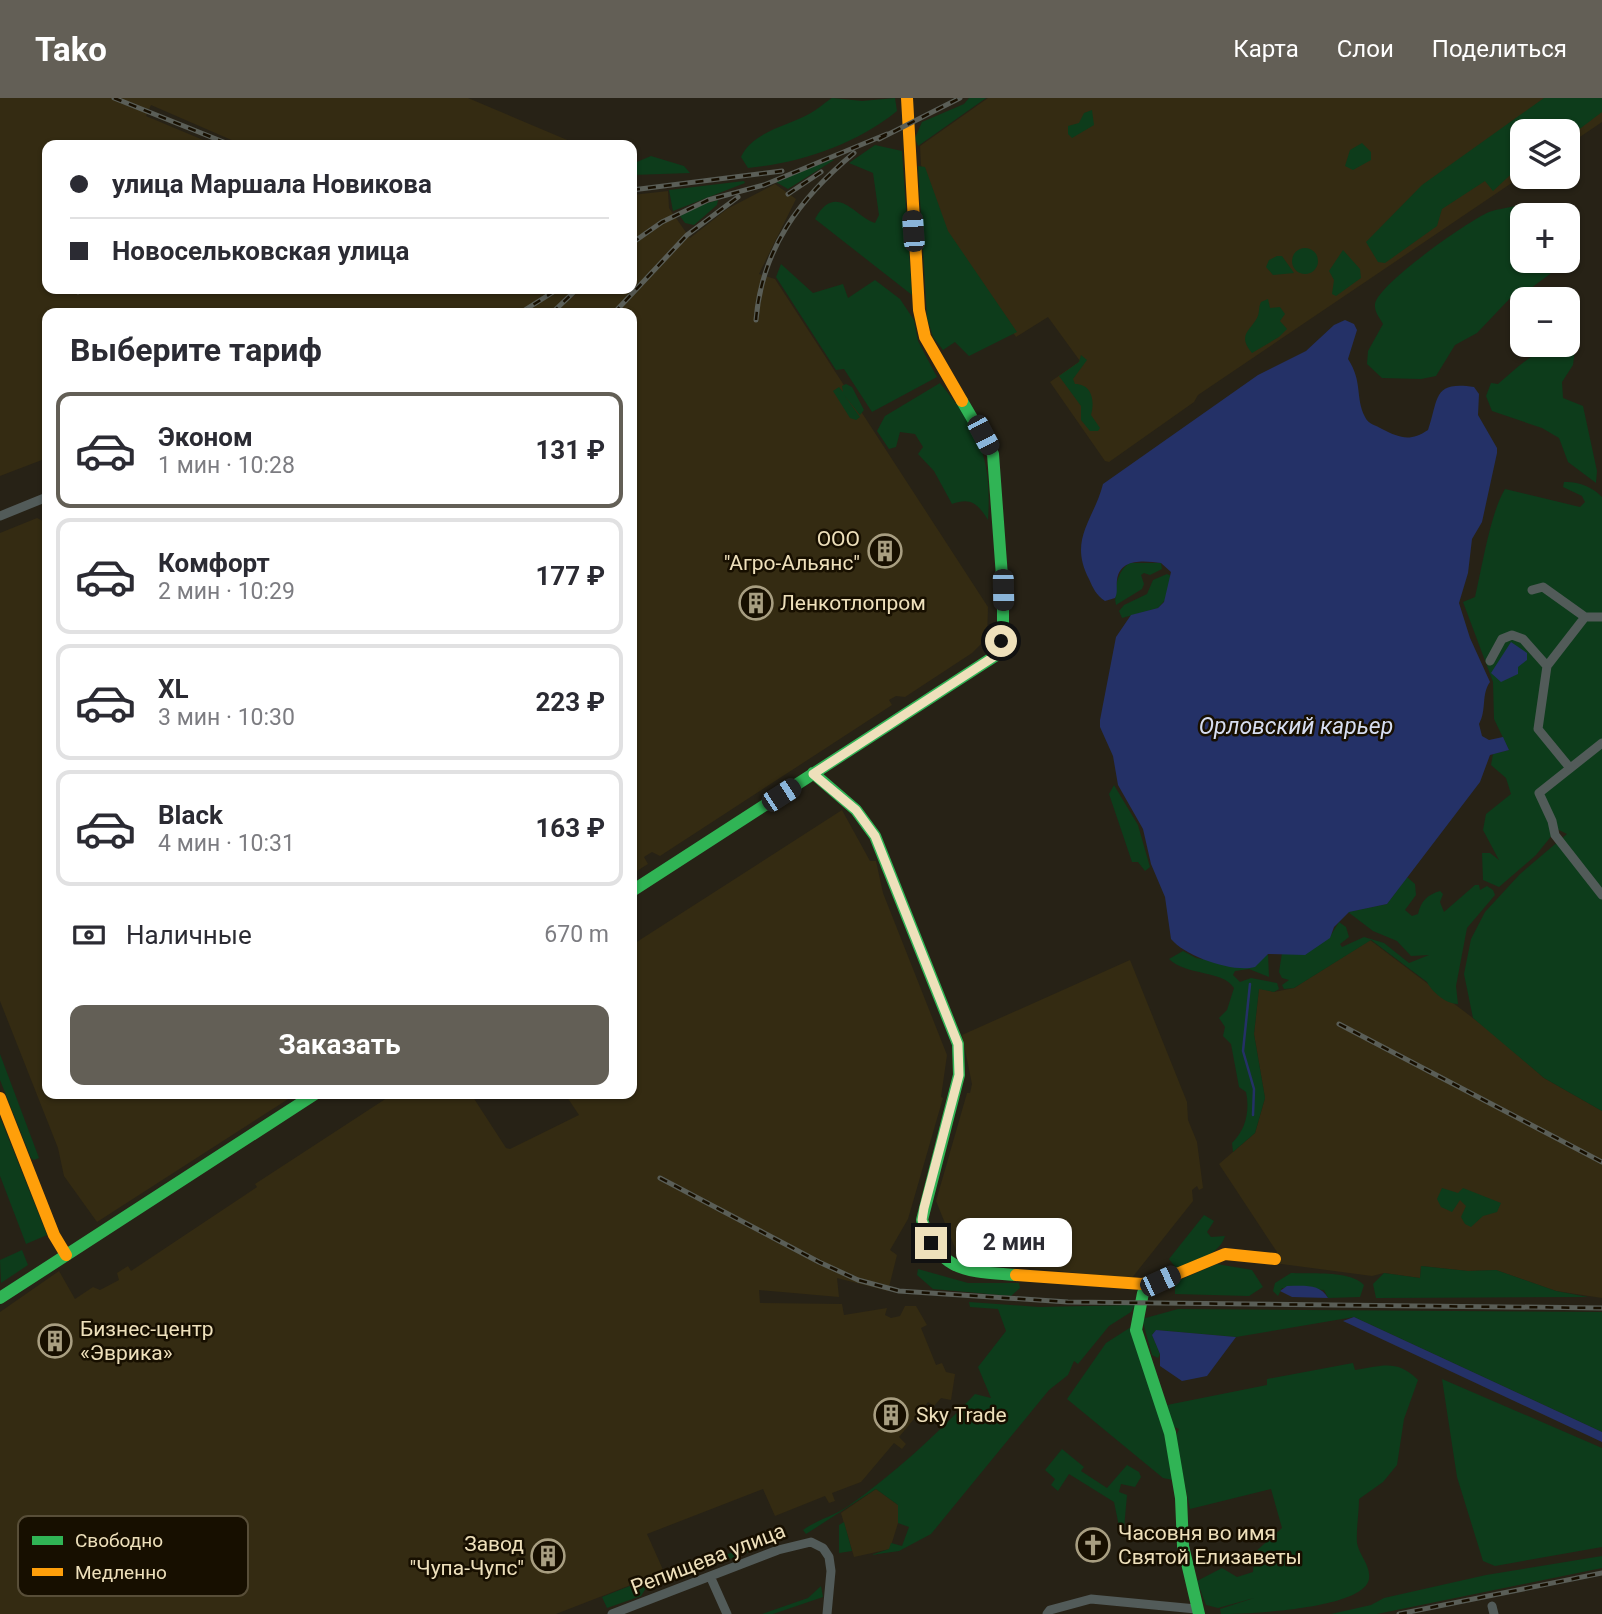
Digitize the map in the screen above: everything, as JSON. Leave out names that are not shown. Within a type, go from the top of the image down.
[{"type":"street","points":[[637,888],[995,656],[1002,634],[1003,611],[993,454],[925,337],[919,310],[906,105]]},
{"type":"street","points":[[0,516],[42,499]]},
{"type":"street","points":[[1532,590],[1543,587],[1585,617],[1602,617]]},
{"type":"street","points":[[1570,768],[1538,729],[1547,666],[1585,617]]},
{"type":"street","points":[[1490,661],[1502,639],[1512,635],[1523,639],[1547,666]]},
{"type":"street","points":[[1602,743],[1539,793],[1552,821],[1555,835],[1602,895]]},
{"type":"street","points":[[813,774],[856,810],[875,836],[958,1044],[959,1075],[922,1220],[931,1243],[951,1266],[969,1271],[1142,1284],[1160,1281],[1225,1254],[1275,1259]]},
{"type":"street","points":[[0,1098],[54,1235],[65,1255]]},
{"type":"street","points":[[0,1298],[307,1099]]},
{"type":"street","points":[[1046,1614],[1049,1610],[1083,1600],[1197,1611],[1183,1546],[1181,1498],[1170,1433],[1161,1399],[1136,1330],[1143,1293]]},
{"type":"street","name":"Репищева улица","points":[[612,1614],[800,1543],[818,1545],[829,1557],[831,1571],[827,1614]]},
{"type":"street","points":[[710,1576],[727,1614]]},
{"type":"shaded area","points":[[0,98],[468,98],[567,140],[232,140],[151,105],[146,116],[203,140],[42,140],[42,294],[637,294],[637,194],[668,191],[669,208],[690,238],[727,209],[775,184],[796,199],[759,274],[775,279],[988,607],[987,638],[972,653],[905,697],[896,696],[889,700],[892,705],[660,856],[652,852],[644,857],[648,864],[637,871],[637,308],[42,308],[42,460],[0,476]]},
{"type":"shaded area","points":[[988,98],[1602,98],[1602,122],[1580,137],[1580,119],[1510,119],[1510,184],[1198,395],[1194,402],[1109,462],[1105,461],[1050,382],[1080,361],[1048,317],[1016,337],[944,231],[921,165],[920,146]]},
{"type":"shaded area","points":[[37,518],[42,520],[42,1099],[288,1099],[97,1222],[64,1176],[58,1148],[0,1001],[0,533]]},
{"type":"shaded area","points":[[842,810],[870,861],[876,861],[883,893],[947,1055],[943,1098],[908,1219],[890,1250],[897,1255],[888,1291],[837,1278],[839,1297],[759,1290],[760,1303],[842,1304],[844,1315],[887,1308],[885,1315],[891,1318],[900,1316],[905,1306],[916,1306],[927,1325],[921,1328],[936,1365],[942,1363],[946,1372],[955,1374],[951,1400],[941,1398],[934,1406],[928,1402],[899,1437],[906,1444],[902,1449],[894,1443],[861,1482],[832,1493],[835,1501],[829,1503],[825,1496],[775,1516],[763,1489],[647,1534],[664,1572],[556,1614],[0,1614],[0,1312],[59,1271],[75,1299],[93,1287],[100,1290],[119,1280],[117,1273],[128,1266],[131,1271],[257,1187],[255,1184],[385,1099],[474,1099],[506,1148],[510,1149],[579,1115],[568,1099],[637,1099],[637,942]]},
{"type":"shaded area","points":[[1370,940],[1494,1034],[1544,1078],[1602,1111],[1602,1298],[1556,1291],[1496,1270],[1468,1271],[1421,1266],[1420,1278],[1384,1273],[1372,1276],[1274,1263],[1277,1252],[1219,1164],[1255,1133],[1265,1098],[1254,1034],[1259,988],[1274,992],[1294,988]]},
{"type":"shaded area","points":[[1130,960],[1187,1102],[1188,1120],[1197,1142],[1203,1188],[1199,1190],[1197,1186],[1192,1190],[1193,1201],[1131,1279],[960,1260],[936,1201],[967,1093],[970,1093],[972,1084],[962,1035]]},
{"type":"shaded area","points":[[876,1489],[898,1505],[898,1523],[890,1549],[854,1557],[841,1513]]},
{"type":"green space","points":[[832,98],[862,101],[895,98],[897,111],[845,143],[807,157],[748,168],[741,157],[753,141],[809,114]]},
{"type":"green space","points":[[969,98],[986,98],[918,146],[915,138],[922,122],[964,104]]},
{"type":"green space","points":[[1544,98],[1602,98],[1602,112],[1580,129],[1580,119],[1515,119]]},
{"type":"green space","points":[[1092,110],[1094,125],[1072,138],[1068,134],[1068,126],[1079,123],[1084,113]]},
{"type":"green space","points":[[1510,122],[1510,175],[1493,191],[1485,181],[1442,209],[1437,226],[1385,263],[1378,262],[1366,242],[1422,185]]},
{"type":"green space","points":[[1362,143],[1371,152],[1371,160],[1353,170],[1345,166],[1350,150]]},
{"type":"green space","points":[[875,145],[902,151],[912,295],[815,219],[823,208],[838,202],[875,223],[879,215],[873,173],[849,163]]},
{"type":"green space","points":[[651,156],[684,166],[690,173],[637,175],[637,162]]},
{"type":"green space","points":[[828,159],[834,160],[788,189],[776,182]]},
{"type":"green space","points":[[918,166],[925,167],[948,231],[1017,332],[969,356],[955,342],[943,350],[933,337],[927,318]]},
{"type":"green space","points":[[745,183],[673,211],[669,190]]},
{"type":"green space","points":[[718,200],[717,205],[694,225],[685,223],[680,216],[698,206]]},
{"type":"green space","points":[[1510,207],[1510,273],[1550,274],[1532,287],[1510,287],[1510,298],[1477,333],[1455,345],[1436,376],[1421,379],[1382,378],[1367,364],[1368,351],[1383,324],[1375,307],[1380,295],[1391,282],[1425,254],[1489,212]]},
{"type":"green space","points":[[1305,248],[1314,252],[1318,261],[1314,270],[1305,274],[1296,270],[1292,261],[1296,252]]},
{"type":"green space","points":[[1343,250],[1360,269],[1361,278],[1336,296],[1332,294],[1334,280],[1329,271]]},
{"type":"green space","points":[[1282,256],[1294,273],[1273,275],[1266,267],[1269,260]]},
{"type":"green space","points":[[781,264],[813,293],[843,284],[848,298],[875,280],[900,299],[914,320],[918,341],[937,377],[872,412],[844,369],[836,370],[776,277]]},
{"type":"green space","points":[[1268,299],[1270,308],[1280,307],[1285,314],[1280,321],[1287,329],[1252,353],[1245,337],[1258,316],[1261,302]]},
{"type":"green space","points":[[1081,355],[1087,360],[1073,379],[1075,384],[1085,387],[1091,394],[1091,415],[1100,428],[1098,431],[1090,431],[1081,420],[1081,406],[1059,376],[1079,362]]},
{"type":"green space","points":[[1574,357],[1573,365],[1562,382],[1563,398],[1583,406],[1597,471],[1596,483],[1568,462],[1559,438],[1542,428],[1492,411],[1486,396],[1491,383],[1498,384],[1530,358]]},
{"type":"green space","points":[[940,383],[965,416],[980,446],[988,479],[988,520],[973,503],[964,501],[952,504],[934,471],[918,454],[923,447],[915,434],[900,432],[896,447],[889,449],[877,431],[885,416]]},
{"type":"green space","points":[[846,384],[852,387],[864,410],[860,415],[844,395],[860,417],[856,420],[850,418],[833,391],[839,387],[843,392],[842,386]]},
{"type":"green space","points":[[1564,482],[1584,485],[1602,497],[1602,1111],[1544,1078],[1473,1018],[1464,974],[1471,939],[1485,912],[1520,874],[1567,834],[1557,829],[1536,855],[1499,887],[1483,880],[1482,853],[1490,853],[1499,860],[1483,830],[1486,814],[1511,794],[1506,778],[1491,765],[1493,754],[1509,750],[1494,719],[1493,682],[1463,602],[1475,597],[1491,527],[1505,489],[1580,507],[1585,502],[1582,496],[1563,487]]},
{"type":"green space","points":[[1130,563],[1161,563],[1162,569],[1150,575],[1141,575],[1144,584],[1142,589],[1116,605],[1117,582]]},
{"type":"green space","points":[[1167,574],[1171,576],[1166,599],[1158,608],[1122,618],[1119,611],[1124,605],[1147,594],[1153,580]]},
{"type":"green space","points":[[1114,785],[1138,825],[1150,867],[1145,871],[1138,862],[1132,862],[1109,794]]},
{"type":"green space","points":[[1407,877],[1415,884],[1416,895],[1405,910],[1412,916],[1418,914],[1425,899],[1440,891],[1443,894],[1440,902],[1444,912],[1475,885],[1479,885],[1480,890],[1487,886],[1493,890],[1495,895],[1467,928],[1456,986],[1458,1004],[1440,997],[1427,982],[1371,940],[1294,988],[1284,989],[1282,985],[1289,980],[1282,978],[1279,972],[1282,953],[1329,938],[1339,922],[1346,927],[1349,937],[1340,944],[1342,947],[1364,937],[1384,943],[1409,963],[1429,955],[1411,956],[1397,941],[1373,931],[1348,912],[1387,904]]},
{"type":"green space","points":[[1183,951],[1196,958],[1249,968],[1268,954],[1269,977],[1249,969],[1235,971],[1233,975],[1240,982],[1251,978],[1277,983],[1279,989],[1274,992],[1259,989],[1254,1034],[1265,1098],[1255,1133],[1233,1152],[1232,1143],[1241,1132],[1246,1119],[1247,1099],[1246,1092],[1239,1087],[1231,1044],[1223,1036],[1225,1027],[1219,1018],[1227,1010],[1234,988],[1222,978],[1185,968],[1169,959]]},
{"type":"green space","points":[[0,1054],[39,1158],[34,1160],[0,1080]]},
{"type":"green space","points":[[0,1117],[47,1235],[26,1244],[0,1176]]},
{"type":"green space","points":[[1442,1188],[1458,1193],[1463,1188],[1501,1203],[1497,1212],[1483,1216],[1471,1227],[1465,1224],[1461,1217],[1466,1206],[1460,1200],[1452,1212],[1441,1207],[1437,1199]]},
{"type":"green space","points":[[1204,1215],[1214,1221],[1207,1232],[1211,1237],[1225,1236],[1222,1243],[1212,1253],[1176,1268],[1169,1259]]},
{"type":"green space","points":[[22,1250],[28,1265],[1,1283],[0,1260]]},
{"type":"green space","points":[[1217,1264],[1252,1270],[1263,1287],[1249,1296],[1175,1294],[1175,1282]]},
{"type":"green space","points":[[1421,1266],[1468,1271],[1496,1270],[1556,1291],[1588,1297],[1376,1298],[1373,1284],[1384,1273],[1420,1278]]},
{"type":"green space","points":[[918,1269],[968,1283],[1019,1283],[1020,1288],[1011,1296],[933,1289],[917,1275]]},
{"type":"green space","points":[[1291,1273],[1340,1275],[1358,1280],[1364,1285],[1360,1297],[1328,1298],[1324,1290],[1282,1288],[1278,1296],[1273,1291],[1275,1283]]},
{"type":"green space","points":[[969,1302],[1039,1307],[1135,1305],[1131,1312],[1109,1326],[1078,1364],[1074,1361],[1068,1375],[1049,1390],[931,1534],[899,1551],[871,1555],[889,1549],[891,1543],[902,1546],[909,1527],[898,1523],[898,1505],[876,1489],[806,1534],[803,1530],[847,1507],[898,1468],[975,1394],[991,1398],[978,1367],[1006,1331],[998,1309],[970,1307]]},
{"type":"green space","points":[[1178,1309],[1602,1312],[1602,1432],[1354,1317],[1236,1337],[1156,1330],[1152,1335],[1160,1354],[1158,1358],[1152,1355],[1142,1319]]},
{"type":"green space","points":[[1131,1327],[1157,1397],[1173,1480],[1163,1478],[1067,1399],[1106,1343]]},
{"type":"green space","points":[[1353,1363],[1355,1370],[1396,1367],[1418,1380],[1404,1419],[1397,1465],[1383,1482],[1359,1499],[1357,1543],[1369,1579],[1362,1589],[1327,1603],[1278,1611],[1221,1614],[1220,1609],[1254,1598],[1218,1608],[1206,1605],[1197,1581],[1222,1568],[1237,1577],[1253,1572],[1255,1552],[1282,1528],[1271,1489],[1190,1509],[1175,1438],[1179,1429],[1172,1426],[1167,1405],[1267,1385],[1267,1379]]},
{"type":"green space","points":[[1442,1379],[1602,1448],[1602,1547],[1495,1566],[1483,1561],[1457,1477]]},
{"type":"green space","points":[[1062,1449],[1084,1467],[1081,1471],[1107,1488],[1127,1465],[1139,1472],[1141,1477],[1135,1487],[1121,1484],[1119,1492],[1127,1495],[1124,1529],[1120,1531],[1114,1502],[1069,1474],[1058,1491],[1051,1485],[1055,1479],[1045,1470]]},
{"type":"green space","points":[[844,1522],[852,1551],[839,1553],[839,1525]]},
{"type":"green space","points":[[751,1545],[765,1546],[706,1568],[707,1562]]},
{"type":"green space","points":[[1602,1556],[1602,1568],[1377,1614],[1331,1614],[1371,1605],[1384,1598],[1486,1575]]},
{"type":"green space","points":[[645,1580],[646,1588],[641,1596],[607,1608],[602,1597]]},
{"type":"green space","points":[[821,1586],[823,1597],[773,1614],[762,1614],[808,1598]]},
{"type":"water","name":"Орловский карьер","points":[[1345,320],[1354,324],[1357,330],[1348,359],[1356,375],[1362,410],[1367,420],[1373,424],[1400,436],[1416,436],[1428,430],[1436,401],[1444,390],[1460,386],[1474,387],[1479,394],[1478,415],[1497,448],[1497,453],[1482,522],[1472,539],[1468,573],[1459,603],[1470,638],[1490,682],[1479,724],[1482,736],[1489,740],[1503,737],[1509,750],[1490,755],[1480,782],[1387,904],[1349,912],[1334,927],[1330,938],[1305,955],[1268,954],[1255,967],[1223,966],[1187,952],[1171,939],[1165,897],[1151,864],[1143,829],[1118,785],[1113,756],[1100,727],[1116,637],[1131,615],[1158,608],[1164,602],[1171,572],[1161,563],[1128,564],[1119,573],[1115,598],[1105,601],[1095,591],[1083,565],[1082,541],[1103,484],[1258,375],[1306,351],[1334,325]]},
{"type":"water","points":[[1511,642],[1527,653],[1527,660],[1518,667],[1518,674],[1501,682],[1491,673]]},
{"type":"water","points":[[1287,1286],[1315,1288],[1325,1293],[1328,1298],[1292,1297],[1280,1291]]},
{"type":"water","points":[[1354,1317],[1602,1432],[1602,1442],[1343,1321]]},
{"type":"water","points":[[1156,1330],[1236,1337],[1207,1376],[1182,1381],[1160,1366],[1160,1354],[1152,1335]]},
{"type":"waterway","points":[[1250,984],[1243,1051],[1254,1089],[1253,1115]]},
{"type":"railway","points":[[114,98],[219,140]]},
{"type":"railway","points":[[879,139],[960,98]]},
{"type":"railway","points":[[637,240],[662,222],[708,200],[764,185],[887,134]]},
{"type":"railway","points":[[756,320],[766,270],[787,226],[817,188],[854,153]]},
{"type":"railway","points":[[637,189],[782,171]]},
{"type":"railway","points":[[788,194],[821,172]]},
{"type":"railway","points":[[637,288],[687,235],[738,197]]},
{"type":"railway","points":[[528,308],[550,294]]},
{"type":"railway","points":[[557,308],[572,294]]},
{"type":"railway","points":[[619,308],[632,294]]},
{"type":"railway","points":[[1339,1024],[1602,1162]]},
{"type":"railway","points":[[660,1178],[819,1262],[858,1280],[899,1291],[1068,1302],[1602,1308]]},
{"type":"railway","points":[[1399,1614],[1602,1573]]},
{"type":"traffic: fast","points":[[637,888],[995,656],[1003,627],[1003,590],[993,454],[962,401]]},
{"type":"traffic: fast","points":[[813,773],[856,810],[875,836],[958,1044],[959,1075],[922,1220],[929,1237],[946,1260],[969,1270],[1016,1275]]},
{"type":"traffic: fast","points":[[0,1298],[307,1099]]},
{"type":"traffic: fast","points":[[1143,1293],[1136,1330],[1170,1433],[1181,1498],[1183,1546],[1199,1614]]},
{"type":"traffic: slow","points":[[907,98],[919,310],[925,337],[962,401]]},
{"type":"traffic: slow","points":[[0,1098],[54,1235],[66,1255]]},
{"type":"traffic: slow","points":[[1016,1275],[1142,1284],[1160,1281],[1225,1254],[1275,1259]]},
{"type":"place","name":"ООО \"Агро-Альянс\"","points":[[885,551]]},
{"type":"place","name":"Ленкотлопром","points":[[756,603]]},
{"type":"place","name":"Бизнес-центр «Эврика»","points":[[55,1341]]},
{"type":"place","name":"Sky Trade","points":[[891,1415]]},
{"type":"place","name":"Часовня во имя Святой Елизаветы","points":[[1093,1545]]},
{"type":"place","name":"Завод \"Чупа-Чупс\"","points":[[548,1556]]},
{"type":"route","points":[[931,1243],[922,1220],[959,1075],[958,1044],[875,836],[856,810],[813,774],[995,656],[1001,641]]}]
